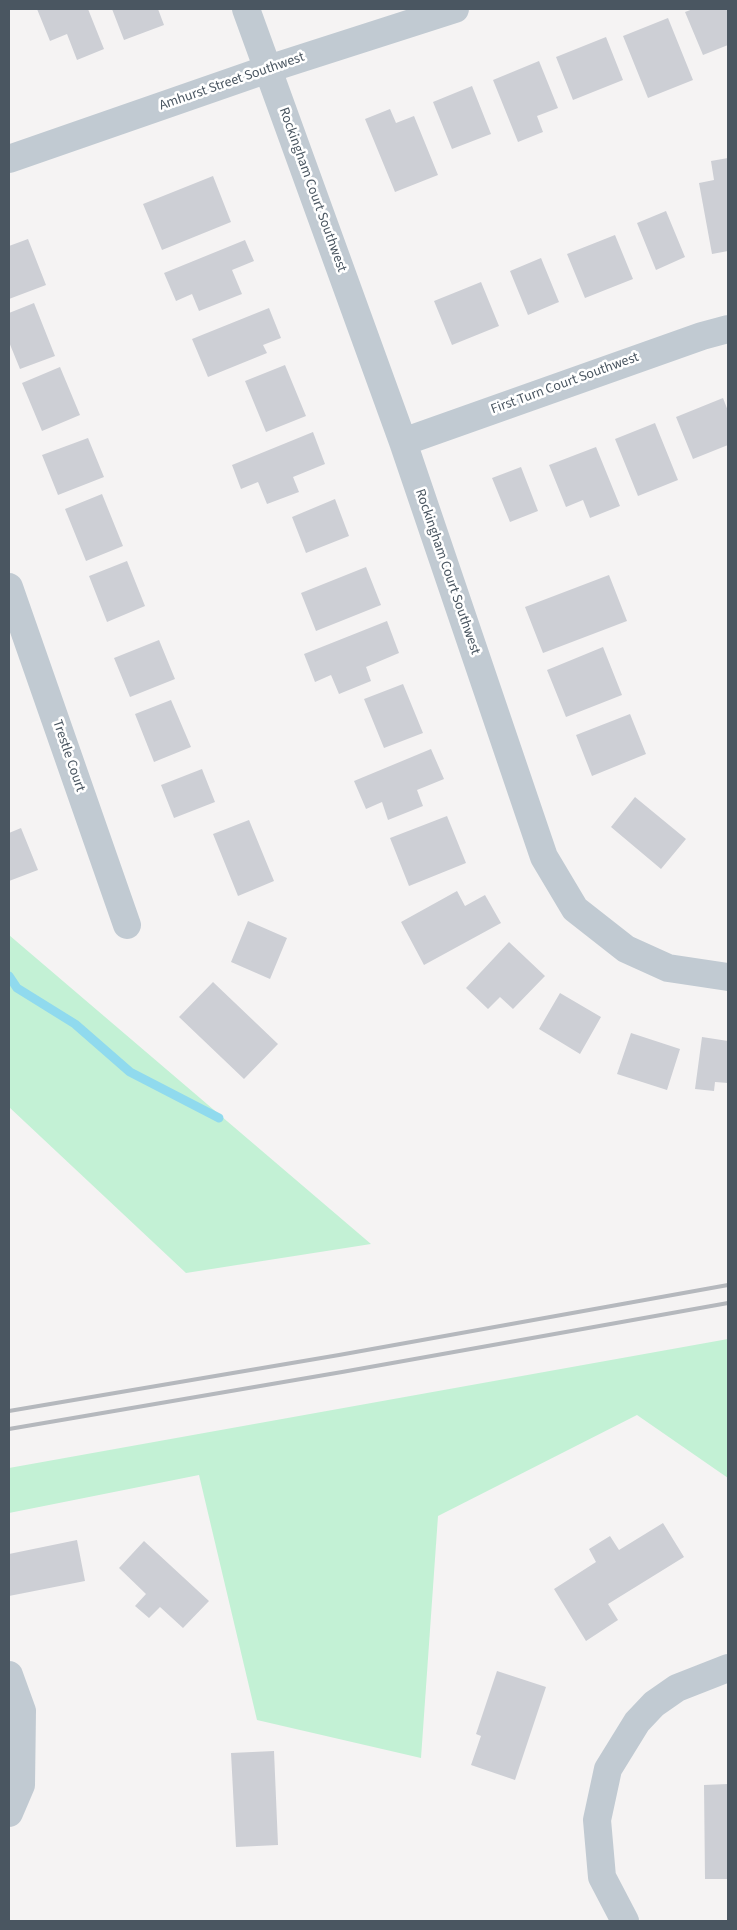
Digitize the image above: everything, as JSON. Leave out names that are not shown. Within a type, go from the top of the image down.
[{"type":"street","name":"Rockingham Court Southwest","points":[[246,9],[403,442],[544,857],[575,909],[626,949],[668,968],[728,977]]},
{"type":"street","name":"Amhurst Street Southwest","points":[[9,159],[268,69],[455,9]]},
{"type":"street","name":"First Turn Court Southwest","points":[[403,442],[702,336],[728,329]]},
{"type":"street","name":"Trestle Court","points":[[9,587],[127,925]]},
{"type":"street","points":[[625,1921],[602,1877],[597,1820],[608,1769],[637,1722],[654,1704],[677,1688],[728,1668]]},
{"type":"street","points":[[9,1675],[22,1711],[15,1756],[21,1784],[9,1813]]},
{"type":"green space","points":[[9,935],[371,1244],[186,1273],[9,1107]]},
{"type":"green space","points":[[728,1339],[728,1478],[637,1415],[438,1516],[421,1758],[257,1720],[199,1475],[9,1513],[9,1468]]},
{"type":"building","points":[[37,9],[88,9],[104,49],[77,60],[67,34],[50,41]]},
{"type":"building","points":[[112,9],[158,9],[164,25],[124,40]]},
{"type":"building","points":[[693,9],[728,9],[728,45],[703,55],[685,12]]},
{"type":"building","points":[[668,18],[693,80],[648,98],[623,36]]},
{"type":"building","points":[[606,37],[623,80],[573,100],[556,57]]},
{"type":"building","points":[[539,61],[558,108],[537,116],[543,132],[518,142],[493,80]]},
{"type":"building","points":[[472,86],[491,134],[452,149],[433,102]]},
{"type":"building","points":[[390,109],[396,123],[414,116],[438,175],[395,192],[365,119]]},
{"type":"building","points":[[728,158],[728,251],[712,254],[699,183],[714,180],[711,161]]},
{"type":"building","points":[[213,176],[231,222],[162,250],[143,204]]},
{"type":"building","points":[[666,211],[685,257],[656,270],[637,223]]},
{"type":"building","points":[[615,235],[633,279],[585,298],[567,254]]},
{"type":"building","points":[[28,239],[46,285],[9,299],[9,246]]},
{"type":"building","points":[[245,240],[254,261],[232,270],[242,294],[199,311],[192,294],[176,301],[164,273]]},
{"type":"building","points":[[541,258],[559,302],[528,315],[510,271]]},
{"type":"building","points":[[481,282],[499,326],[452,345],[434,301]]},
{"type":"building","points":[[34,303],[55,356],[20,369],[9,342],[9,313]]},
{"type":"building","points":[[269,308],[281,338],[263,345],[267,353],[208,377],[192,339]]},
{"type":"building","points":[[285,365],[306,416],[266,432],[245,381]]},
{"type":"building","points":[[60,367],[80,415],[42,431],[22,383]]},
{"type":"building","points":[[723,398],[728,411],[728,445],[693,459],[676,417]]},
{"type":"building","points":[[655,423],[678,480],[638,496],[615,439]]},
{"type":"building","points":[[313,432],[325,464],[293,477],[299,492],[267,504],[258,482],[241,489],[232,465]]},
{"type":"building","points":[[88,438],[104,477],[58,495],[42,455]]},
{"type":"building","points":[[596,447],[620,506],[590,518],[583,500],[566,507],[549,465]]},
{"type":"building","points":[[521,467],[538,511],[510,522],[492,478]]},
{"type":"building","points":[[102,494],[123,546],[86,561],[65,509]]},
{"type":"building","points":[[335,499],[349,536],[306,553],[292,517]]},
{"type":"building","points":[[127,561],[145,606],[107,622],[89,576]]},
{"type":"building","points":[[366,567],[381,605],[316,631],[301,593]]},
{"type":"building","points":[[609,575],[627,621],[543,653],[525,607]]},
{"type":"building","points":[[387,621],[399,653],[366,667],[371,681],[339,694],[331,675],[315,682],[304,654]]},
{"type":"building","points":[[159,640],[175,679],[130,697],[114,658]]},
{"type":"building","points":[[603,647],[622,695],[566,717],[547,670]]},
{"type":"building","points":[[403,684],[423,733],[384,748],[364,699]]},
{"type":"building","points":[[171,700],[191,747],[154,762],[135,714]]},
{"type":"building","points":[[630,714],[646,754],[592,776],[576,735]]},
{"type":"building","points":[[431,749],[444,779],[417,790],[423,806],[388,820],[382,802],[366,809],[354,781]]},
{"type":"building","points":[[202,769],[215,802],[174,818],[161,785]]},
{"type":"building","points":[[635,797],[686,839],[661,869],[611,827]]},
{"type":"building","points":[[447,816],[466,863],[409,886],[390,838]]},
{"type":"building","points":[[249,820],[274,881],[238,896],[213,834]]},
{"type":"building","points":[[21,828],[38,870],[9,881],[9,833]]},
{"type":"building","points":[[457,891],[465,906],[485,895],[501,923],[424,965],[401,922]]},
{"type":"building","points":[[248,921],[287,938],[270,979],[231,962]]},
{"type":"building","points":[[509,942],[545,976],[513,1009],[500,997],[488,1009],[466,988]]},
{"type":"building","points":[[213,982],[278,1044],[244,1079],[179,1017]]},
{"type":"building","points":[[560,993],[601,1017],[580,1054],[539,1029]]},
{"type":"building","points":[[631,1033],[680,1049],[667,1090],[617,1074]]},
{"type":"building","points":[[702,1037],[728,1041],[728,1083],[715,1082],[714,1091],[695,1089]]},
{"type":"building","points":[[663,1523],[684,1557],[608,1604],[618,1620],[586,1641],[554,1589],[596,1562],[589,1549],[610,1536],[619,1550]]},
{"type":"building","points":[[77,1540],[85,1581],[9,1596],[9,1554]]},
{"type":"building","points":[[144,1541],[209,1601],[183,1628],[160,1607],[149,1618],[135,1606],[146,1594],[119,1568]]},
{"type":"building","points":[[497,1671],[546,1687],[515,1780],[471,1765],[481,1736],[476,1734]]},
{"type":"building","points":[[274,1751],[278,1845],[236,1847],[231,1753]]},
{"type":"building","points":[[728,1784],[728,1879],[705,1879],[704,1785]]},
{"type":"waterway","points":[[9,976],[17,988],[75,1024],[130,1072],[219,1118]]},
{"type":"railway","points":[[9,1411],[339,1355],[728,1285]]},
{"type":"railway","points":[[9,1429],[728,1303]]}]
